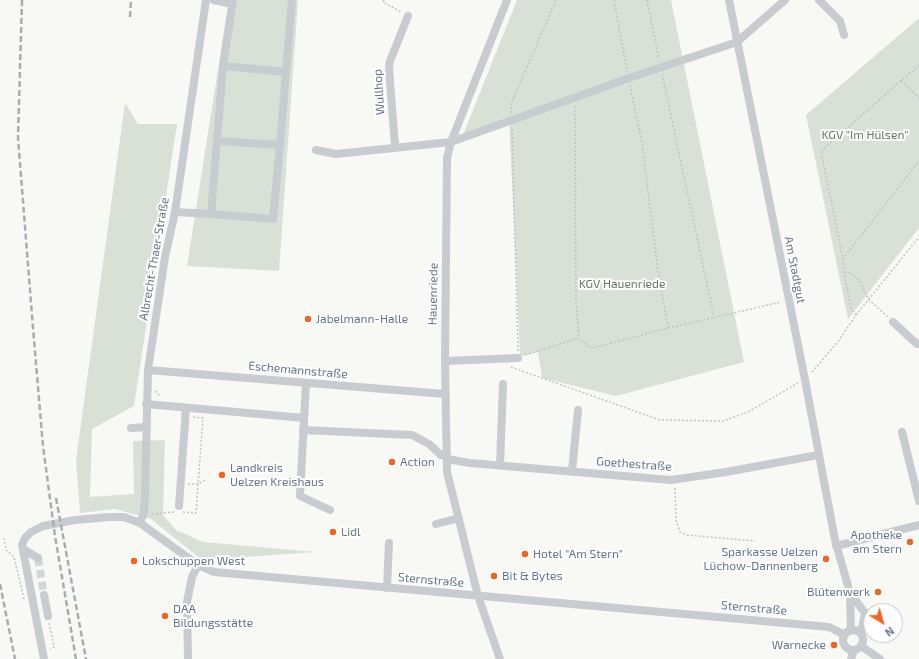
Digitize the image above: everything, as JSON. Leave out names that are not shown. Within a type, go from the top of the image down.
[{"type":"street","name":"Albrecht-Thaer-Straße","points":[[140,523],[144,512],[145,498],[147,427],[146,404],[148,370],[165,257],[175,212],[206,0]]},
{"type":"street","points":[[211,214],[223,66],[233,2],[214,0]]},
{"type":"street","points":[[175,212],[273,219],[292,0]]},
{"type":"street","name":"Hauenriede","points":[[500,659],[478,596],[447,472],[445,361],[447,158],[451,142],[507,0]]},
{"type":"street","name":"Am Stadtgut","points":[[728,0],[805,380],[836,546],[850,593]]},
{"type":"street","points":[[316,150],[336,154],[395,146],[451,142],[629,78],[737,42],[785,0]]},
{"type":"street","points":[[819,0],[840,21],[844,35]]},
{"type":"street","name":"Wullhop","points":[[395,146],[389,68],[390,61],[408,16]]},
{"type":"street","points":[[223,66],[286,72]]},
{"type":"street","points":[[217,141],[280,145]]},
{"type":"street","points":[[892,322],[917,344],[919,344]]},
{"type":"street","points":[[445,361],[518,358]]},
{"type":"street","name":"Eschemannstraße","points":[[148,370],[445,394]]},
{"type":"street","points":[[306,383],[300,496],[330,510]]},
{"type":"street","points":[[500,464],[503,384]]},
{"type":"street","points":[[146,404],[304,418]]},
{"type":"street","points":[[179,506],[186,408]]},
{"type":"street","points":[[572,471],[578,410]]},
{"type":"street","points":[[131,428],[147,427]]},
{"type":"street","points":[[303,430],[412,435],[429,444],[441,455],[447,457]]},
{"type":"street","points":[[902,432],[919,501]]},
{"type":"street","name":"Goethestraße","points":[[447,457],[456,462],[500,464],[674,480],[818,455]]},
{"type":"street","name":"Sternstraße","points":[[23,549],[25,538],[31,532],[43,526],[92,518],[124,518],[140,523],[198,565],[214,572],[829,627],[848,633]]},
{"type":"street","points":[[436,524],[459,518]]},
{"type":"street","points":[[836,546],[886,532],[919,525]]},
{"type":"street","points":[[387,588],[389,543]]},
{"type":"street","points":[[23,549],[38,558]]},
{"type":"street","points":[[23,549],[42,617]]},
{"type":"street","points":[[188,659],[187,602],[192,577],[198,565]]},
{"type":"street","points":[[850,593],[848,633],[844,640],[846,646],[857,648],[880,659]]},
{"type":"street","points":[[850,593],[865,613],[861,633],[863,641],[851,659]]},
{"type":"street","points":[[44,595],[42,617],[44,659]]},
{"type":"street","points":[[848,633],[856,631],[861,633]]},
{"type":"path","points":[[384,0],[383,2],[408,16]]},
{"type":"path","points":[[556,0],[511,104],[518,358],[535,350],[579,338]]},
{"type":"path","points":[[614,0],[642,142],[658,271],[668,328]]},
{"type":"path","points":[[647,0],[714,318]]},
{"type":"path","points":[[856,315],[851,309],[844,273],[843,259],[821,151],[919,65]]},
{"type":"path","points":[[901,80],[919,98]]},
{"type":"path","points":[[575,97],[576,303],[579,338],[589,348],[668,328],[789,301]]},
{"type":"path","points":[[843,259],[919,161]]},
{"type":"path","points":[[508,366],[660,420],[723,421],[748,412],[805,380],[838,344],[856,315],[919,237]]},
{"type":"path","points":[[844,273],[850,272],[860,282],[869,300],[892,322]]},
{"type":"path","points":[[180,483],[198,484],[207,479]]},
{"type":"path","points":[[674,480],[676,520],[680,532],[686,535],[755,542]]},
{"type":"path","points":[[4,538],[6,550],[14,557],[25,606]]},
{"type":"path","points":[[42,617],[54,647],[50,649]]},
{"type":"green space","points":[[229,0],[298,0],[279,271],[187,266]]},
{"type":"green space","name":"KGV Hauenriede","points":[[517,0],[671,0],[744,362],[616,396],[542,378],[538,352],[522,356],[520,355],[509,119],[463,135]]},
{"type":"green space","name":"KGV \"Im Hülsen\"","points":[[919,18],[919,228],[848,319],[806,115]]},
{"type":"green space","points":[[125,103],[138,124],[177,124],[134,406],[92,429],[90,497],[134,494],[133,441],[165,440],[163,515],[176,530],[203,542],[316,552],[202,560],[151,519],[115,509],[80,513],[76,460]]},
{"type":"tunnel","points":[[38,558],[44,595]]},
{"type":"railway","points":[[22,0],[18,138],[33,328],[43,446],[55,536],[76,659]]},
{"type":"railway","points":[[130,17],[131,0]]},
{"type":"railway","points":[[56,498],[86,659]]},
{"type":"railway","points":[[0,584],[15,659]]},
{"type":"place","name":"Jabelmann-Halle","points":[[308,319]]},
{"type":"place","name":"Action","points":[[392,462]]},
{"type":"place","name":"Landkreis Uelzen Kreishaus","points":[[222,475]]},
{"type":"place","name":"Lidl","points":[[333,532]]},
{"type":"place","name":"Apotheke am Stern","points":[[910,542]]},
{"type":"place","name":"Hotel \"Am Stern\"","points":[[525,554]]},
{"type":"place","name":"Sparkasse Uelzen Lüchow-Dannenberg","points":[[826,559]]},
{"type":"place","name":"Lokschuppen West","points":[[134,561]]},
{"type":"place","name":"Bit & Bytes","points":[[494,576]]},
{"type":"place","name":"Blütenwerk","points":[[878,592]]},
{"type":"place","name":"DAA Bildungsstätte","points":[[165,616]]},
{"type":"place","name":"Warnecke","points":[[834,645]]}]
